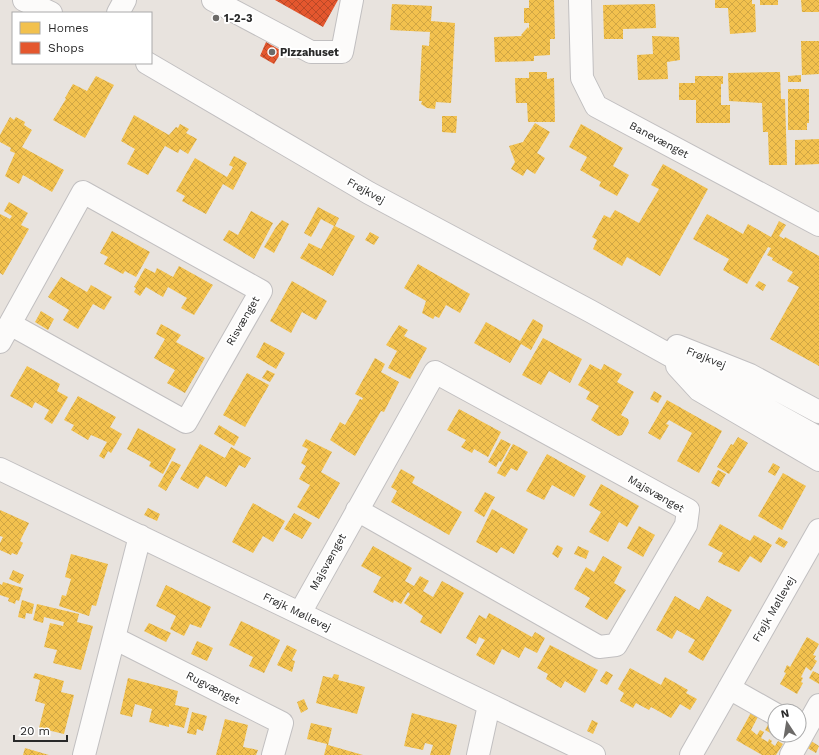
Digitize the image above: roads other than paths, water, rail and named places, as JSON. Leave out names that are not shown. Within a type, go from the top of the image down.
[{"type":"street","points":[[24,0],[49,12]]},
{"type":"street","points":[[119,12],[125,0]]},
{"type":"street","points":[[214,0],[311,52],[342,52],[352,0]]},
{"type":"street","name":"Banevænget","points":[[580,0],[582,78],[596,106],[819,225]]},
{"type":"street","name":"Frøjkvej","points":[[148,64],[369,193],[590,311],[819,438]]},
{"type":"street","name":"Risvænget","points":[[83,192],[261,291],[186,422],[5,333],[83,192]]},
{"type":"street","name":"Frøjkvej","points":[[590,311],[750,375],[819,412]]},
{"type":"street","name":"Frøjkvej","points":[[664,352],[699,390],[819,460]]},
{"type":"street","name":"Majsvænget","points":[[300,613],[357,510],[435,372],[688,510],[686,526],[616,645],[599,647],[357,510]]},
{"type":"street","name":"Frøjk Møllevej","points":[[0,469],[594,755]]},
{"type":"street","name":"Frøjk Møllevej","points":[[691,755],[819,530]]},
{"type":"street","points":[[84,755],[140,536]]},
{"type":"street","name":"Rugvænget","points":[[114,638],[282,723],[274,755]]},
{"type":"street","points":[[729,688],[767,709]]},
{"type":"street","points":[[807,721],[819,704]]},
{"type":"street","points":[[478,755],[489,705]]},
{"type":"street","points":[[791,755],[796,743]]},
{"type":"place","name":"1-2-3","points":[[216,18]]},
{"type":"place","name":"Pizzahuset","points":[[272,52]]}]
